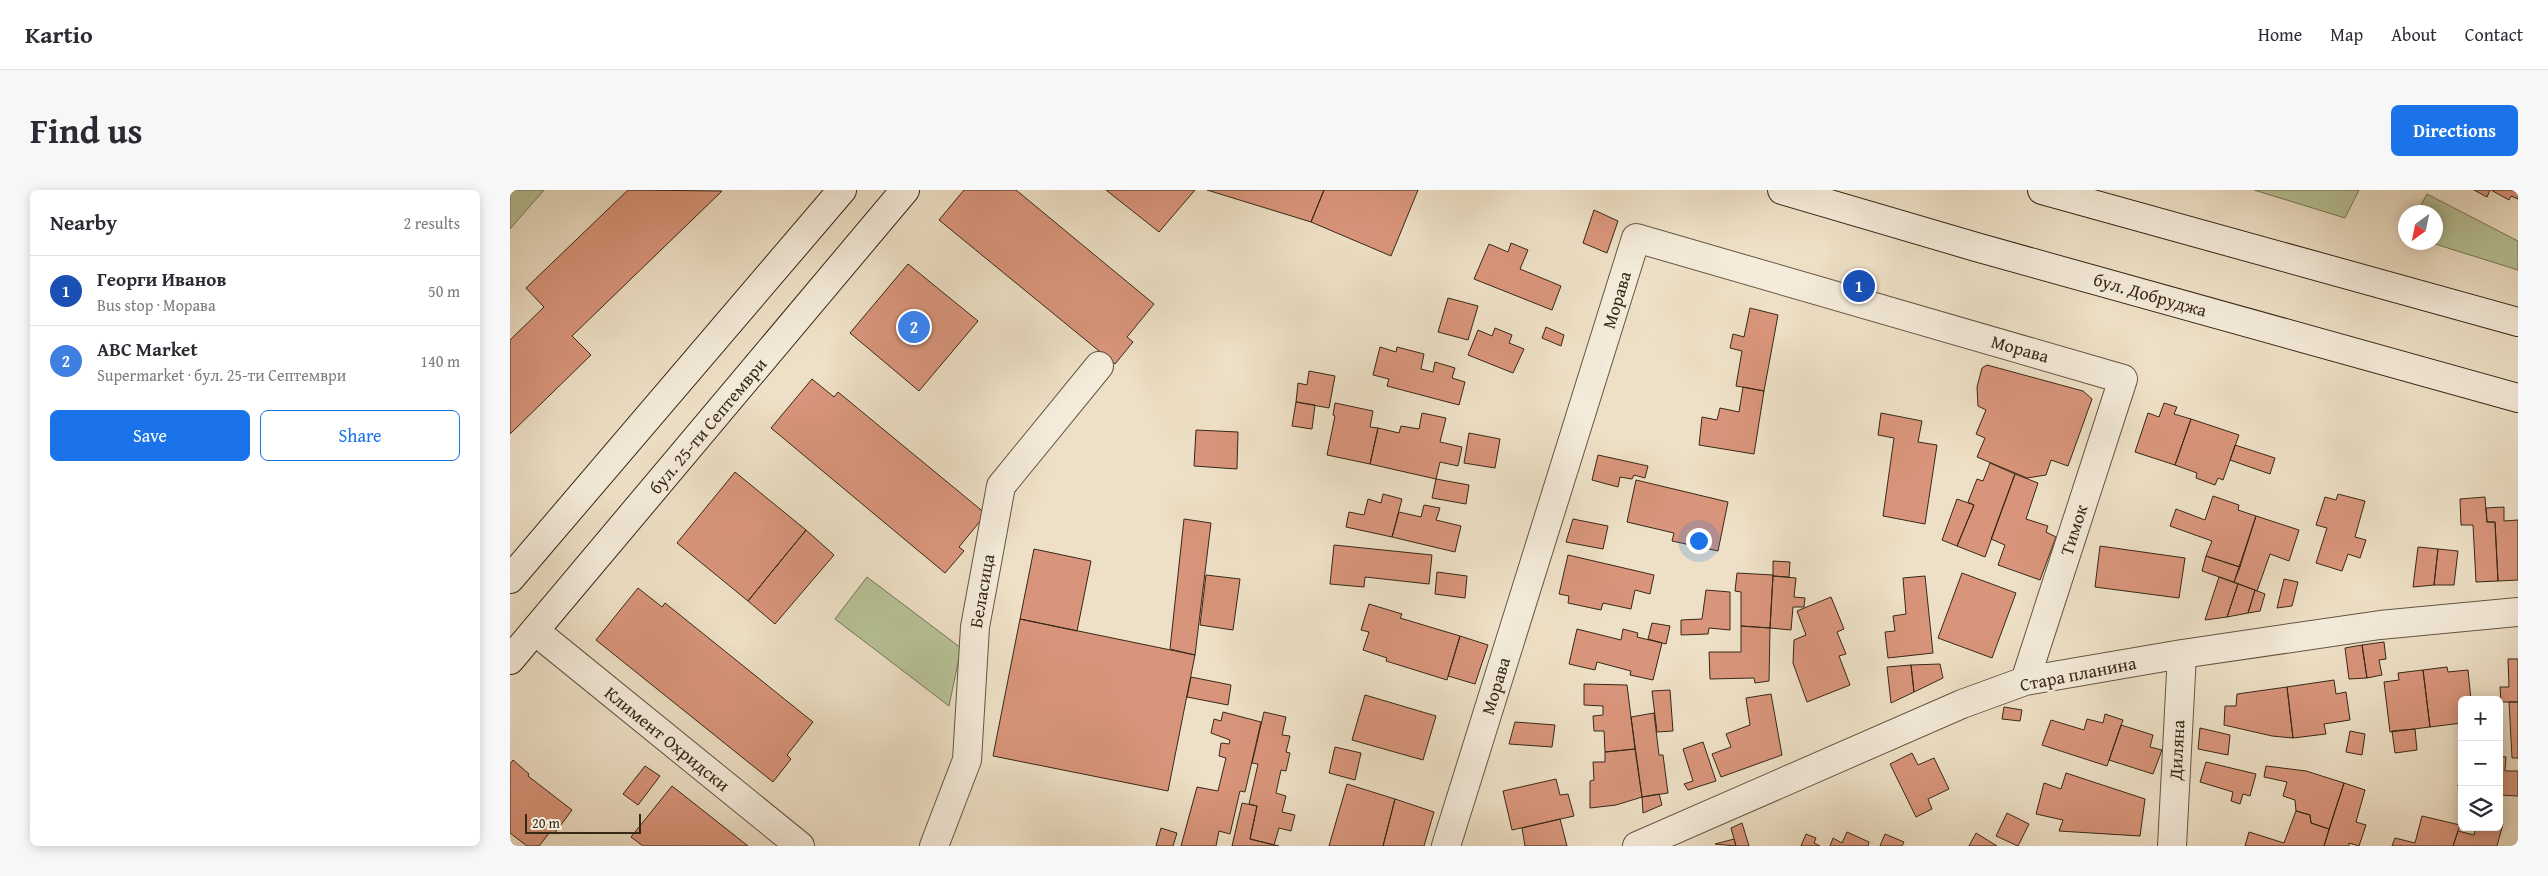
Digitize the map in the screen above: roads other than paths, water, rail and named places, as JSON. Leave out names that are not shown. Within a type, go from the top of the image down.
[{"type":"street","points":[[510,579],[842,190]]},
{"type":"street","name":"бул. 25-ти Септември","points":[[510,660],[905,190]]},
{"type":"street","name":"бул. Добруджа","points":[[1782,190],[1976,247],[2518,398]]},
{"type":"street","points":[[2042,190],[2518,322]]},
{"type":"street","name":"Морава","points":[[1446,846],[1636,238],[2123,379]]},
{"type":"street","name":"Беласица","points":[[934,846],[967,760],[976,627],[1001,486],[1098,366]]},
{"type":"street","name":"Тимок","points":[[2025,681],[2123,379]]},
{"type":"street","name":"Стара планина","points":[[1637,846],[1962,704],[2025,681],[2182,654],[2380,625],[2518,612]]},
{"type":"street","name":"Климент Охридски","points":[[534,631],[800,846]]},
{"type":"street","name":"Диляна","points":[[2172,846],[2182,654]]},
{"type":"place","name":"Георги Иванов","points":[[1859,286]]},
{"type":"place","name":"ABC Market","points":[[914,327]]}]
